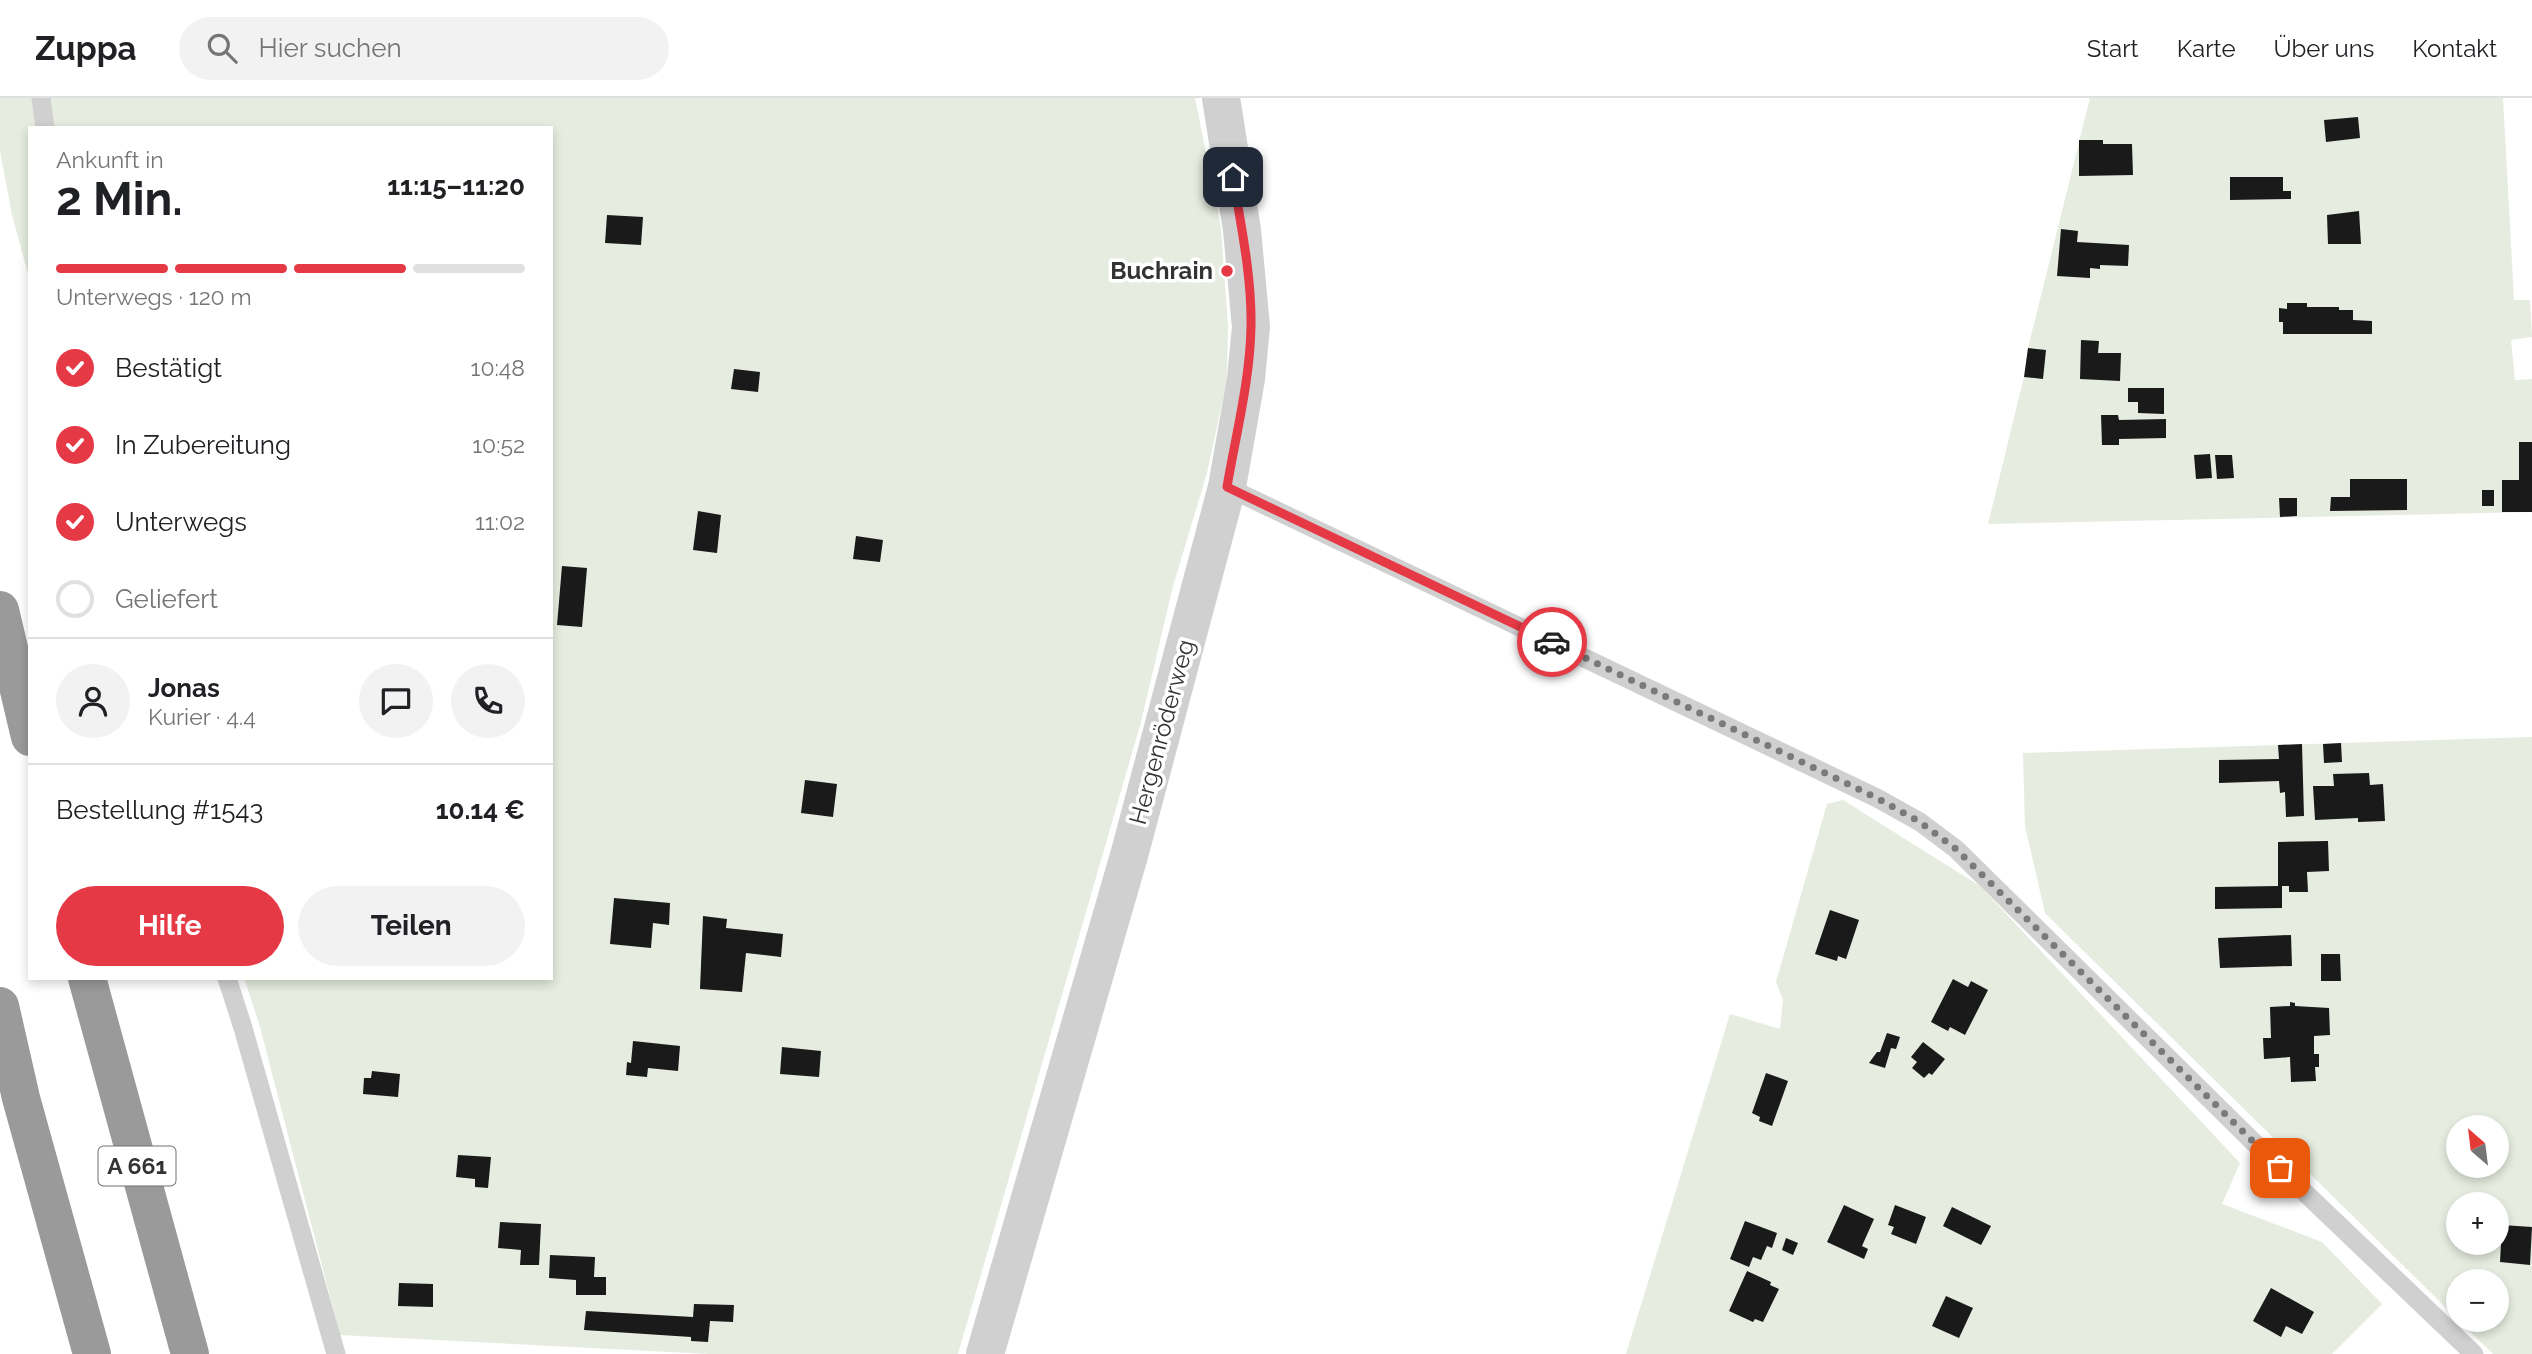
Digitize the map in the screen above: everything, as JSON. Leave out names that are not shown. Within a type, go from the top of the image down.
[{"type":"highway","points":[[0,610],[28,729]]},
{"type":"highway","name":"A 661","points":[[88,980],[190,1354]]},
{"type":"highway","points":[[0,1006],[21,1098],[92,1354]]},
{"type":"street","name":"Hergenröderweg","points":[[985,1354],[1130,852],[1227,487],[1246,379],[1251,327],[1242,230],[1221,98]]},
{"type":"lane","points":[[41,98],[45,126]]},
{"type":"lane","points":[[1227,487],[1877,798],[1920,822],[1956,849],[2300,1188],[2474,1354]]},
{"type":"lane","points":[[228,980],[336,1354]]},
{"type":"shaded area","points":[[0,98],[1195,98],[1221,228],[1228,326],[1227,380],[1207,473],[1173,586],[1141,722],[958,1354],[710,1354],[340,1335],[260,1027],[245,980],[553,980],[553,126],[28,126],[28,274],[12,215],[0,151]]},
{"type":"shaded area","points":[[2090,98],[2503,98],[2514,300],[2530,300],[2532,337],[2511,340],[2515,380],[2532,379],[2532,512],[1988,524]]},
{"type":"shaded area","points":[[2532,737],[2532,1354],[2493,1354],[2471,1332],[2509,1332],[2509,1269],[2446,1269],[2446,1308],[2045,913],[2025,826],[2023,753]]},
{"type":"shaded area","points":[[1843,800],[1980,886],[2240,1163],[2222,1204],[2322,1242],[2382,1304],[2332,1354],[1626,1354],[1730,1014],[1780,1029],[1783,1000],[1776,982],[1827,804]]},
{"type":"building","points":[[2358,117],[2360,138],[2326,142],[2324,120]]},
{"type":"building","points":[[2079,140],[2103,140],[2103,144],[2132,144],[2133,175],[2079,176]]},
{"type":"building","points":[[2230,177],[2283,177],[2283,191],[2291,191],[2291,199],[2230,200]]},
{"type":"building","points":[[2359,211],[2361,244],[2328,244],[2327,215]]},
{"type":"building","points":[[607,215],[643,217],[641,245],[605,243]]},
{"type":"building","points":[[2061,229],[2078,231],[2077,242],[2129,245],[2128,266],[2100,265],[2100,269],[2090,268],[2090,278],[2057,276]]},
{"type":"building","points":[[2287,303],[2307,303],[2307,307],[2353,310],[2353,320],[2372,321],[2372,334],[2283,334],[2283,322],[2279,322],[2279,308],[2287,309]]},
{"type":"building","points":[[2081,340],[2099,341],[2098,353],[2121,353],[2120,381],[2080,379]]},
{"type":"building","points":[[2028,348],[2046,350],[2043,379],[2024,377]]},
{"type":"building","points":[[734,369],[760,372],[758,392],[731,389]]},
{"type":"building","points":[[2128,388],[2164,388],[2164,414],[2138,413],[2138,402],[2128,402]]},
{"type":"building","points":[[2101,415],[2118,415],[2119,420],[2166,419],[2166,438],[2119,439],[2119,445],[2102,445]]},
{"type":"building","points":[[2519,442],[2532,442],[2532,512],[2502,512],[2502,480],[2519,480]]},
{"type":"building","points":[[2210,454],[2212,478],[2196,479],[2194,455]]},
{"type":"building","points":[[2215,455],[2232,455],[2234,478],[2217,479]]},
{"type":"building","points":[[2350,479],[2407,479],[2407,510],[2330,511],[2331,497],[2350,497]]},
{"type":"building","points":[[2482,490],[2494,490],[2494,506],[2482,506]]},
{"type":"building","points":[[2279,498],[2297,498],[2297,516],[2280,517]]},
{"type":"building","points":[[698,511],[721,515],[717,553],[693,550]]},
{"type":"building","points":[[856,536],[883,540],[880,562],[853,559]]},
{"type":"building","points":[[562,566],[587,568],[582,627],[557,625]]},
{"type":"building","points":[[2341,743],[2342,762],[2324,763],[2323,744]]},
{"type":"building","points":[[2302,744],[2304,816],[2286,817],[2285,792],[2280,793],[2279,781],[2219,783],[2219,760],[2279,759],[2278,745]]},
{"type":"building","points":[[2369,773],[2370,785],[2383,784],[2385,821],[2358,822],[2358,818],[2315,820],[2313,786],[2334,786],[2333,774]]},
{"type":"building","points":[[805,780],[837,784],[833,817],[801,813]]},
{"type":"building","points":[[2328,841],[2329,871],[2307,872],[2308,892],[2289,892],[2289,886],[2282,886],[2282,908],[2215,909],[2215,887],[2278,886],[2278,842]]},
{"type":"building","points":[[614,898],[670,903],[669,925],[653,923],[651,948],[610,944]]},
{"type":"building","points":[[1830,910],[1859,920],[1846,959],[1838,956],[1837,961],[1815,954]]},
{"type":"building","points":[[703,916],[727,919],[726,928],[783,934],[781,957],[746,953],[742,992],[700,989]]},
{"type":"building","points":[[2291,935],[2292,966],[2220,968],[2218,938]]},
{"type":"building","points":[[2321,954],[2340,954],[2341,981],[2321,981]]},
{"type":"building","points":[[1953,979],[1968,987],[1971,981],[1988,990],[1965,1035],[1950,1027],[1948,1031],[1931,1022]]},
{"type":"building","points":[[2290,1002],[2295,1003],[2295,1006],[2329,1008],[2330,1035],[2314,1036],[2314,1054],[2319,1054],[2319,1067],[2315,1067],[2316,1081],[2291,1082],[2290,1057],[2264,1059],[2263,1038],[2271,1038],[2270,1007],[2290,1006]]},
{"type":"building","points":[[1887,1033],[1900,1037],[1896,1049],[1891,1048],[1885,1068],[1869,1063],[1877,1052],[1880,1052]]},
{"type":"building","points":[[633,1041],[680,1046],[678,1071],[648,1068],[647,1077],[626,1075],[627,1062],[631,1063]]},
{"type":"building","points":[[1923,1042],[1945,1059],[1932,1075],[1929,1073],[1924,1078],[1912,1068],[1917,1062],[1911,1057]]},
{"type":"building","points":[[782,1047],[821,1051],[819,1077],[780,1074]]},
{"type":"building","points":[[372,1071],[400,1074],[398,1097],[363,1094],[364,1078],[371,1078]]},
{"type":"building","points":[[1766,1073],[1788,1081],[1772,1126],[1759,1121],[1760,1117],[1752,1113]]},
{"type":"building","points":[[458,1155],[491,1157],[488,1188],[475,1187],[475,1179],[456,1177]]},
{"type":"building","points":[[1844,1205],[1874,1219],[1862,1246],[1868,1249],[1864,1259],[1827,1242]]},
{"type":"building","points":[[1895,1205],[1926,1217],[1916,1244],[1891,1234],[1894,1227],[1888,1225]]},
{"type":"building","points":[[1952,1207],[1991,1226],[1981,1245],[1943,1226]]},
{"type":"building","points":[[1745,1221],[1777,1233],[1772,1248],[1767,1246],[1761,1260],[1753,1257],[1749,1267],[1730,1259]]},
{"type":"building","points":[[500,1222],[541,1224],[539,1265],[520,1265],[521,1250],[498,1248]]},
{"type":"building","points":[[2509,1225],[2532,1227],[2530,1265],[2500,1262],[2500,1255],[2509,1255]]},
{"type":"building","points":[[1786,1238],[1798,1243],[1793,1255],[1782,1250]]},
{"type":"building","points":[[550,1255],[595,1257],[594,1277],[606,1277],[606,1295],[576,1295],[576,1280],[549,1278]]},
{"type":"building","points":[[1747,1271],[1771,1282],[1770,1285],[1779,1289],[1763,1322],[1755,1319],[1753,1322],[1729,1311]]},
{"type":"building","points":[[399,1283],[433,1284],[433,1307],[398,1306]]},
{"type":"building","points":[[2271,1288],[2314,1312],[2302,1334],[2286,1326],[2281,1337],[2253,1321]]},
{"type":"building","points":[[1946,1296],[1973,1308],[1959,1338],[1932,1326]]},
{"type":"building","points":[[694,1304],[734,1305],[733,1322],[710,1321],[708,1342],[691,1341],[691,1337],[584,1330],[586,1311],[693,1317]]},
{"type":"way so far","points":[[1552,642],[1877,798],[1920,822],[1956,849],[2280,1168]]},
{"type":"place","name":"Buchrain","points":[[1227,271]]},
{"type":"route","points":[[1233,177],[1248,275],[1251,327],[1246,379],[1227,487],[1552,642]]}]
